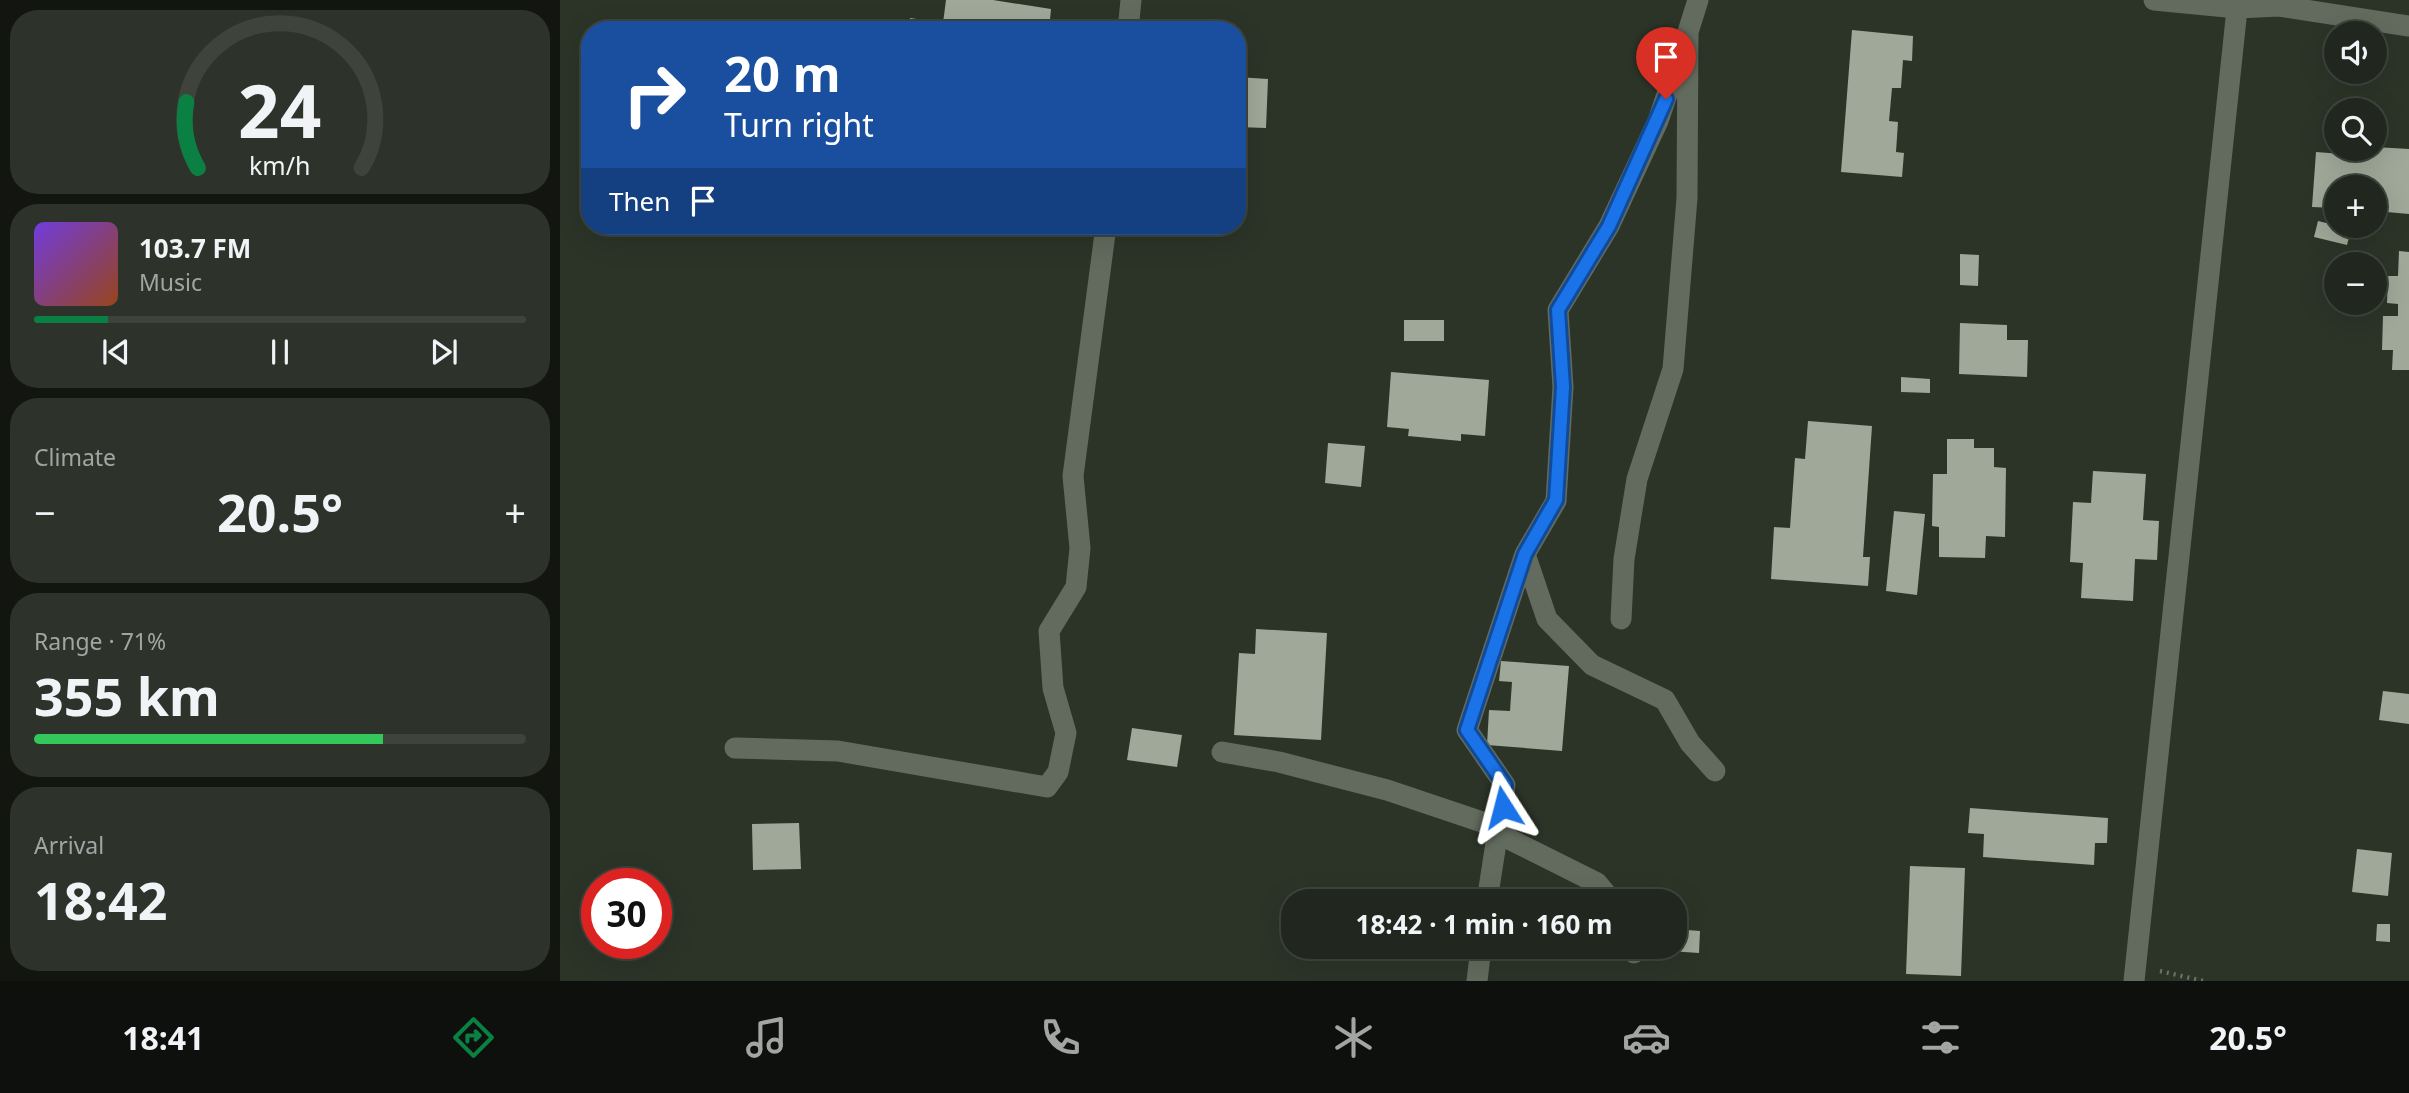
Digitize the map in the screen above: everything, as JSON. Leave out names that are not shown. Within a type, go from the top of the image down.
[{"type":"street","points":[[1129,21],[1131,0]]},
{"type":"street","points":[[1489,889],[1505,785],[1467,730],[1525,554],[1556,500],[1563,387],[1558,310],[1609,226],[1658,121],[1698,0]]},
{"type":"street","points":[[2154,0],[2279,6],[2409,26]]},
{"type":"street","points":[[2135,973],[2237,4]]},
{"type":"street","points":[[1621,619],[1624,559],[1637,479],[1675,357],[1686,198],[1688,32]]},
{"type":"street","points":[[735,748],[838,751],[1047,787],[1058,772],[1066,733],[1053,688],[1049,631],[1076,587],[1080,548],[1073,476],[1105,235]]},
{"type":"street","points":[[1525,554],[1547,620],[1592,665],[1665,700],[1690,743],[1715,771]]},
{"type":"street","points":[[1222,752],[1279,762],[1387,790],[1500,828],[1509,839],[1597,883],[1602,889]]},
{"type":"street","points":[[1477,981],[1480,959]]},
{"type":"path","points":[[2135,973],[2203,981]]},
{"type":"building","points":[[946,0],[993,0],[1051,9],[1050,21],[943,21]]},
{"type":"building","points":[[1852,30],[1913,36],[1912,61],[1903,60],[1901,88],[1892,88],[1889,121],[1898,122],[1896,152],[1904,153],[1902,177],[1841,172]]},
{"type":"building","points":[[1246,78],[1268,79],[1266,128],[1246,127]]},
{"type":"building","points":[[2387,148],[2409,149],[2409,214],[2387,212],[2387,175],[2324,175],[2324,208],[2312,207],[2316,152],[2324,153],[2324,161],[2387,161]]},
{"type":"building","points":[[2318,221],[2324,222],[2324,238],[2349,238],[2347,245],[2314,237]]},
{"type":"building","points":[[2399,251],[2409,252],[2409,370],[2392,370],[2393,350],[2382,350],[2383,316],[2398,316],[2398,304],[2387,303],[2388,276],[2398,276]]},
{"type":"building","points":[[1960,254],[1979,255],[1978,286],[1960,285]]},
{"type":"building","points":[[1404,320],[1444,320],[1444,341],[1404,341]]},
{"type":"building","points":[[1960,323],[2007,325],[2007,340],[2028,340],[2027,377],[1959,374]]},
{"type":"building","points":[[1391,372],[1489,380],[1485,436],[1461,434],[1461,441],[1408,436],[1409,429],[1387,427]]},
{"type":"building","points":[[1901,377],[1930,379],[1930,393],[1901,392]]},
{"type":"building","points":[[1808,421],[1872,426],[1863,557],[1870,557],[1868,586],[1771,579],[1774,527],[1790,528],[1795,458],[1805,459]]},
{"type":"building","points":[[1947,439],[1974,439],[1974,448],[1994,448],[1994,467],[2006,468],[2005,537],[1986,536],[1985,558],[1939,557],[1939,527],[1932,526],[1933,474],[1947,474]]},
{"type":"building","points":[[1328,443],[1365,446],[1361,487],[1325,483]]},
{"type":"building","points":[[2093,471],[2146,474],[2143,520],[2159,521],[2157,560],[2135,559],[2133,601],[2081,598],[2083,563],[2070,562],[2073,502],[2091,503]]},
{"type":"building","points":[[1894,511],[1925,514],[1917,595],[1886,591]]},
{"type":"building","points":[[1256,629],[1327,633],[1321,740],[1234,735],[1239,653],[1255,654]]},
{"type":"building","points":[[1501,661],[1569,666],[1562,751],[1487,745],[1489,710],[1510,711],[1512,682],[1499,681]]},
{"type":"building","points":[[2383,691],[2409,694],[2409,724],[2379,720]]},
{"type":"building","points":[[1132,728],[1182,735],[1177,767],[1127,760]]},
{"type":"building","points":[[1970,808],[2108,818],[2107,843],[2095,843],[2094,865],[1983,857],[1984,834],[1968,833]]},
{"type":"building","points":[[799,823],[801,869],[753,870],[752,824]]},
{"type":"building","points":[[2357,849],[2392,853],[2388,896],[2352,892]]},
{"type":"building","points":[[1910,866],[1965,868],[1961,976],[1906,974]]},
{"type":"building","points":[[2377,924],[2390,924],[2390,942],[2376,941]]},
{"type":"building","points":[[1687,930],[1700,931],[1699,953],[1687,952]]},
{"type":"route","points":[[1503,807],[1505,785],[1467,730],[1525,554],[1556,500],[1563,387],[1558,310],[1609,226],[1666,99]]}]
